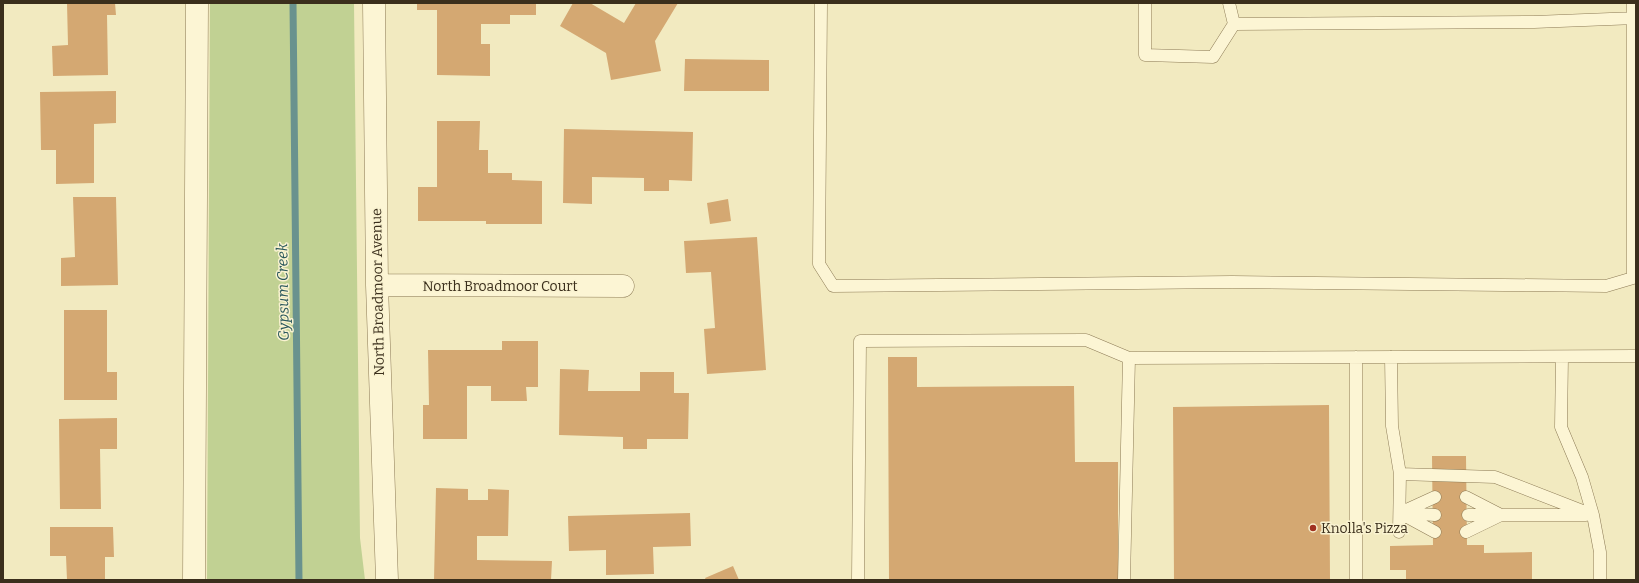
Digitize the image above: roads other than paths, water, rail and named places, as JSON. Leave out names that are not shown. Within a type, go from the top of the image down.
[{"type":"street","points":[[194,580],[197,3]]},
{"type":"street","name":"North Broadmoor Avenue","points":[[374,3],[377,285],[387,580]]},
{"type":"street","name":"North Broadmoor Court","points":[[377,285],[623,286]]},
{"type":"lane","points":[[821,3],[819,264],[833,286],[1232,282],[1606,286],[1633,278],[1634,18],[1632,3]]},
{"type":"lane","points":[[1145,3],[1145,55],[1213,57],[1234,24],[1229,3]]},
{"type":"lane","points":[[1234,24],[1534,22],[1634,18]]},
{"type":"lane","points":[[858,580],[860,341],[1086,340],[1129,358],[1636,356]]},
{"type":"lane","points":[[1356,357],[1356,580]]},
{"type":"lane","points":[[1391,357],[1392,426],[1400,474],[1399,532]]},
{"type":"lane","points":[[1562,357],[1562,427],[1582,477],[1593,515],[1600,552],[1600,580]]},
{"type":"lane","points":[[1124,580],[1129,358]]},
{"type":"lane","points":[[1400,474],[1495,477],[1593,515]]},
{"type":"lane","points":[[1400,513],[1435,497]]},
{"type":"lane","points":[[1466,497],[1501,515]]},
{"type":"lane","points":[[1400,513],[1435,515]]},
{"type":"lane","points":[[1400,513],[1435,532]]},
{"type":"lane","points":[[1468,515],[1593,515]]},
{"type":"lane","points":[[1466,532],[1501,515]]},
{"type":"waterway","name":"Gypsum Creek","points":[[293,3],[299,580]]},
{"type":"place","name":"Knolla's Pizza","points":[[1313,528]]}]
